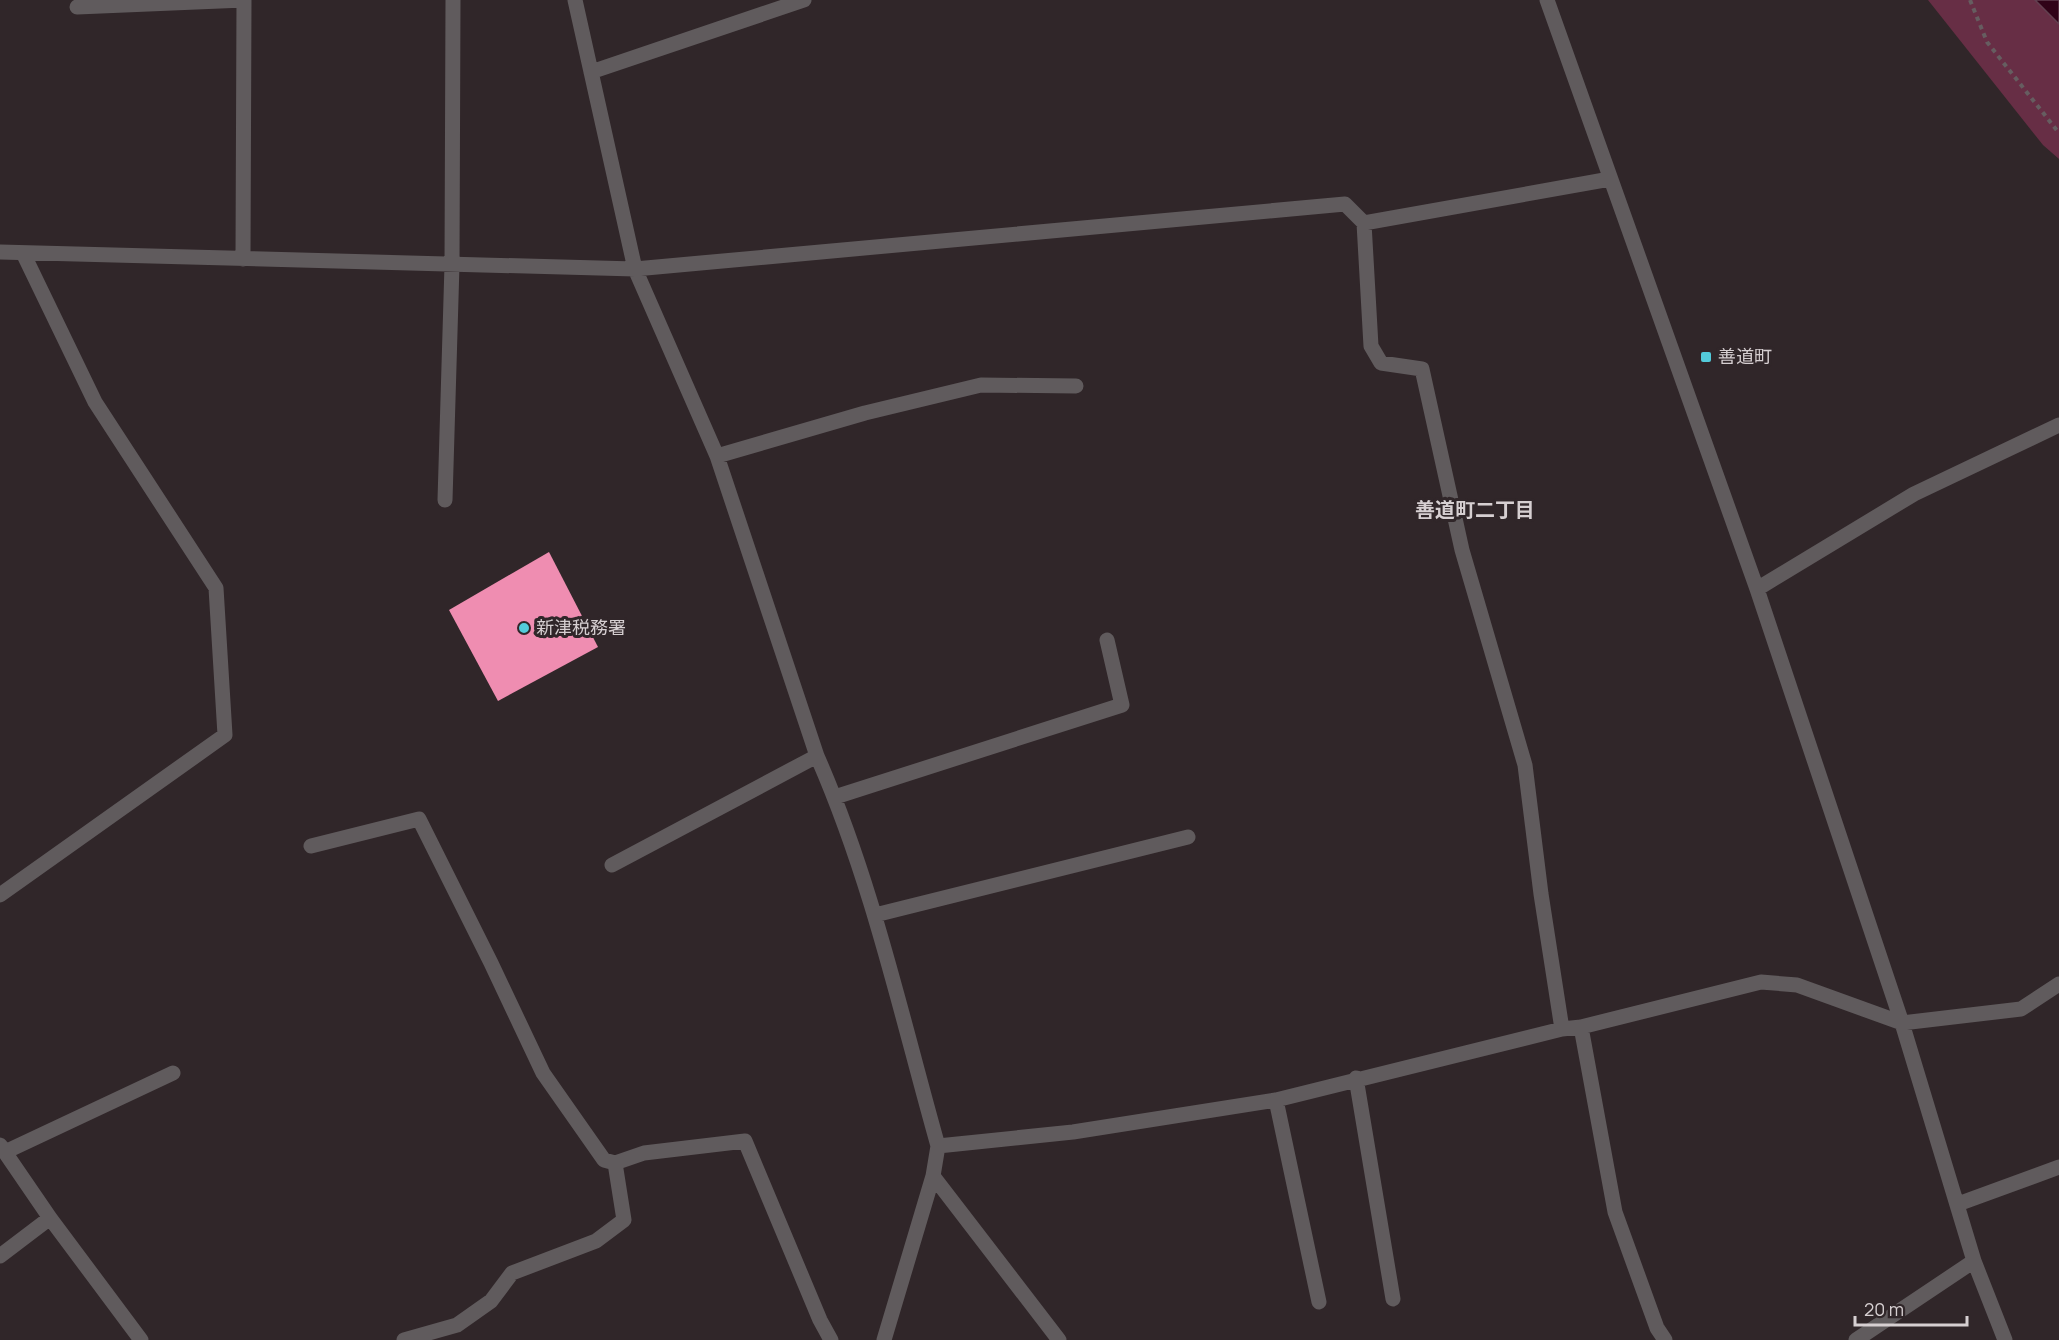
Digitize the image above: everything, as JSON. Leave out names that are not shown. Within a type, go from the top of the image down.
[{"type":"street","points":[[77,7],[244,0],[243,259]]},
{"type":"street","points":[[445,500],[452,265],[453,0]]},
{"type":"street","points":[[575,0],[635,269],[717,456],[817,756],[835,797],[875,915],[938,1146],[933,1176],[884,1340]]},
{"type":"street","points":[[591,72],[804,0]]},
{"type":"street","points":[[1547,0],[1757,590],[1902,1023],[1974,1261],[2005,1340]]},
{"type":"street","points":[[1364,223],[1610,179]]},
{"type":"street","points":[[0,252],[635,269],[1346,204],[1364,223],[1371,346],[1381,363],[1422,369],[1461,550],[1525,765],[1541,894],[1562,1029]]},
{"type":"street","points":[[1,892],[225,735],[216,588],[95,402],[23,253]]},
{"type":"street","points":[[717,456],[865,413],[981,385],[1076,386]]},
{"type":"street","points":[[1757,590],[1914,494],[2059,424]]},
{"type":"street","points":[[835,797],[1122,705],[1107,640]]},
{"type":"street","points":[[612,865],[817,756]]},
{"type":"street","points":[[311,846],[418,819],[491,963],[543,1073],[604,1160],[615,1163],[644,1154],[745,1141],[820,1320],[831,1340]]},
{"type":"street","points":[[875,915],[1188,837]]},
{"type":"street","points":[[938,1146],[1072,1132],[1276,1100],[1356,1078],[1562,1029],[1581,1027],[1761,982],[1797,985],[1902,1023],[2021,1009],[2059,984]]},
{"type":"street","points":[[1581,1027],[1615,1212],[1657,1328],[1665,1340]]},
{"type":"street","points":[[141,1340],[50,1218],[2,1148],[173,1073]]},
{"type":"street","points":[[1356,1078],[1393,1299]]},
{"type":"street","points":[[1276,1100],[1319,1302]]},
{"type":"street","points":[[404,1340],[457,1325],[490,1301],[512,1274],[596,1241],[624,1220],[615,1163]]},
{"type":"street","points":[[1958,1204],[2059,1167]]},
{"type":"street","points":[[933,1176],[1059,1340]]},
{"type":"street","points":[[0,1256],[50,1218]]},
{"type":"street","points":[[1856,1340],[1974,1261]]},
{"type":"path","points":[[1970,0],[1987,42],[2059,133]]},
{"type":"shaded area","points":[[1928,0],[2059,0],[2059,159],[2043,145]]},
{"type":"shaded area","points":[[2035,0],[2059,0],[2059,24]]},
{"type":"building","name":"新津税務署","points":[[549,552],[598,647],[498,701],[449,610]]},
{"type":"place","name":"善道町","points":[[1706,357]]},
{"type":"place","name":"新津税務署","points":[[524,628]]},
{"type":"district","name":"善道町二丁目","points":[[1475,510]]}]
